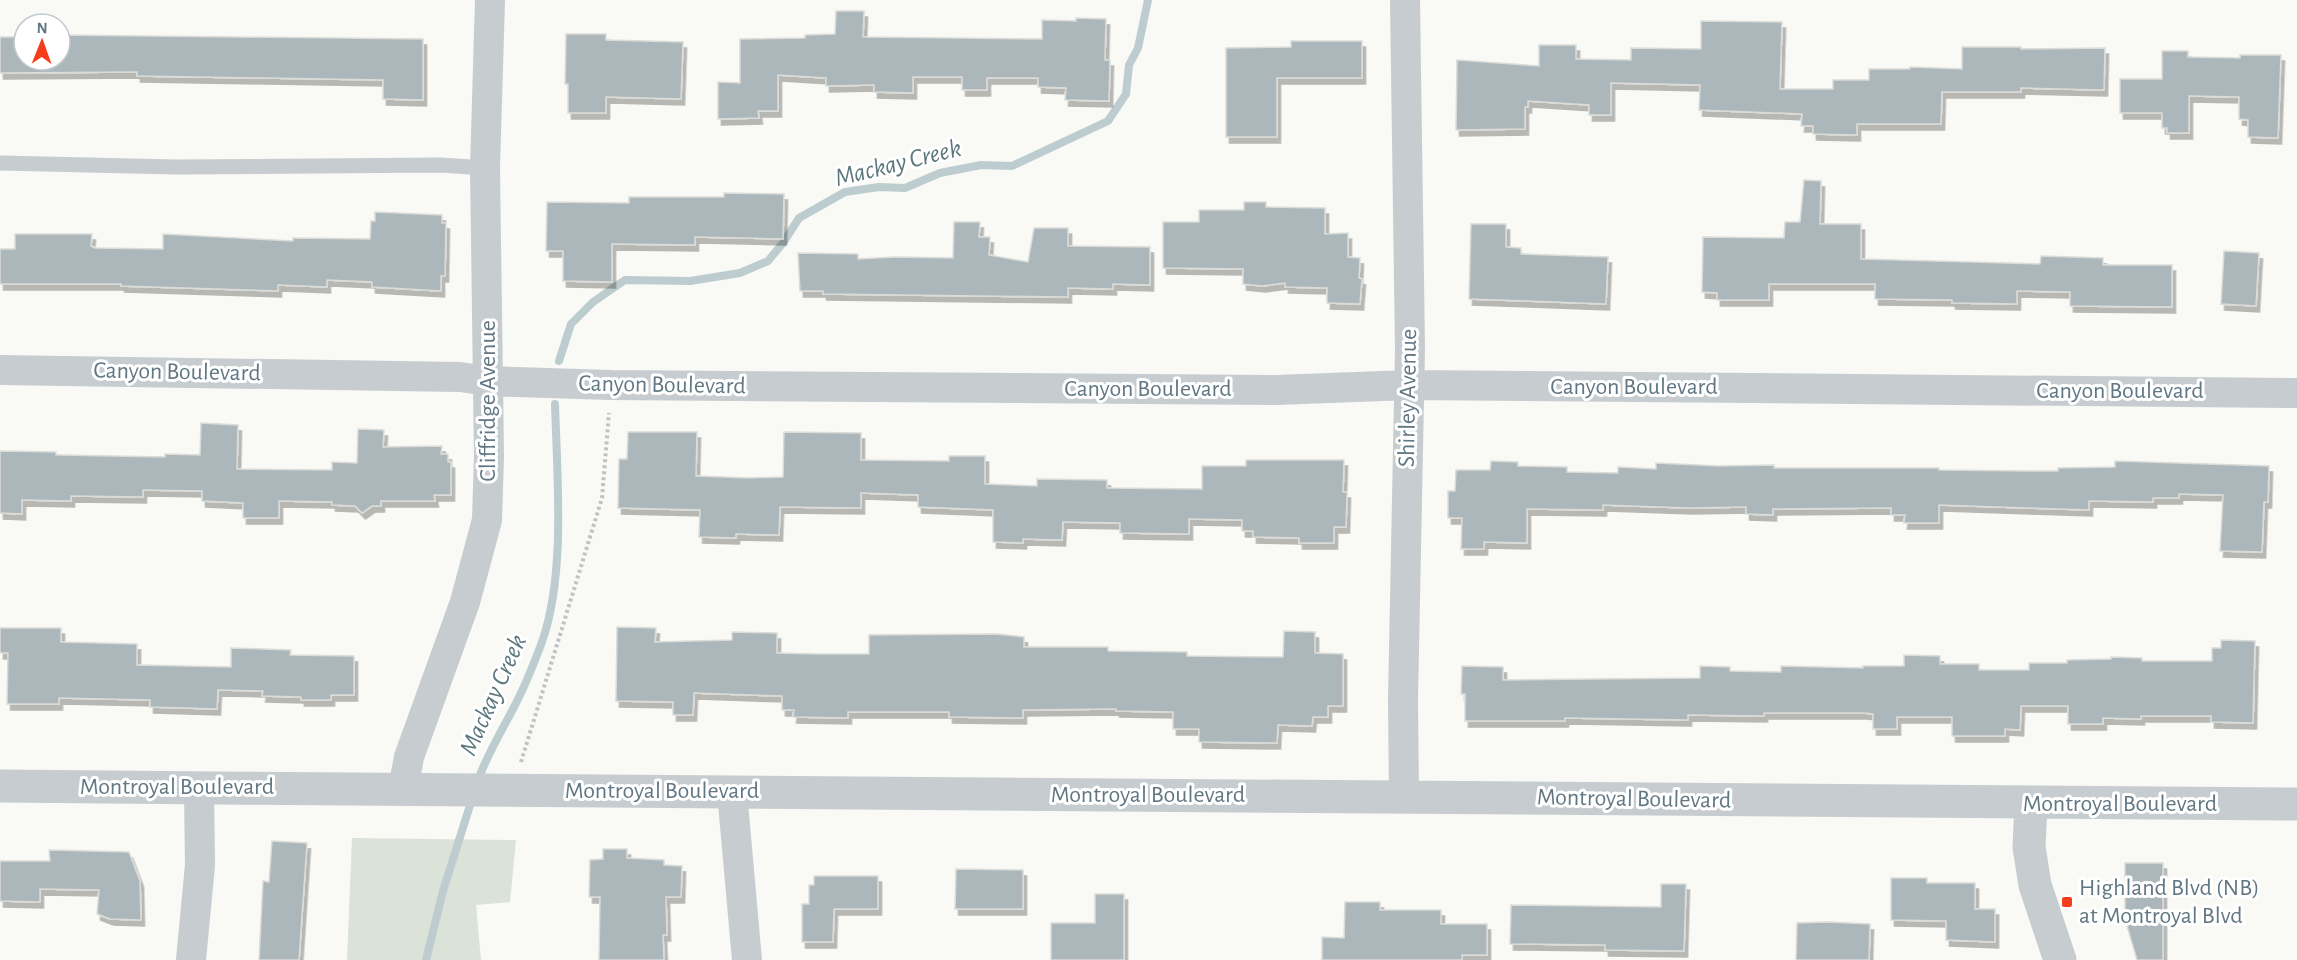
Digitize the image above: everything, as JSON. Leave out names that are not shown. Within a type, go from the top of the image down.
[{"type":"street","name":"Cliffridge Avenue","points":[[403,789],[409,757],[465,602],[487,520],[485,168],[490,0]]},
{"type":"street","name":"Shirley Avenue","points":[[1404,797],[1403,700],[1410,349],[1405,0]]},
{"type":"street","name":"Canyon Boulevard","points":[[0,370],[460,377],[488,381],[611,385],[1276,390],[1408,385],[2297,393]]},
{"type":"street","name":"Montroyal Boulevard","points":[[0,786],[2031,804],[2297,804]]},
{"type":"street","points":[[191,960],[200,865],[199,788]]},
{"type":"street","points":[[732,792],[747,960]]},
{"type":"street","points":[[2031,804],[2029,847],[2035,885],[2060,960]]},
{"type":"lane","points":[[0,163],[176,167],[441,165],[485,168]]},
{"type":"path","points":[[506,791],[602,498],[611,385]]},
{"type":"shaded area","points":[[352,838],[516,840],[510,902],[476,905],[481,960],[347,960]]},
{"type":"building","points":[[836,11],[864,11],[863,37],[1042,39],[1042,20],[1106,19],[1105,60],[1110,60],[1109,101],[1065,100],[1066,88],[1038,87],[1038,78],[987,78],[987,90],[962,90],[962,77],[913,77],[913,93],[874,92],[874,85],[826,86],[826,78],[778,75],[778,111],[758,111],[759,118],[718,119],[718,82],[740,83],[740,39],[805,38],[805,35],[835,34]]},
{"type":"building","points":[[1701,21],[1782,22],[1780,89],[1833,89],[1833,80],[1869,80],[1869,69],[1910,69],[1910,67],[1962,69],[1962,47],[2021,47],[2021,49],[2105,48],[2104,90],[2021,88],[2021,92],[1942,92],[1941,124],[1857,124],[1857,135],[1813,134],[1813,126],[1801,126],[1802,114],[1699,110],[1700,85],[1611,83],[1611,115],[1589,115],[1589,105],[1528,101],[1528,107],[1525,107],[1525,129],[1456,130],[1457,60],[1539,66],[1539,45],[1576,45],[1576,59],[1631,60],[1631,48],[1701,49]]},
{"type":"building","points":[[566,34],[606,34],[606,40],[683,42],[681,99],[606,97],[606,113],[568,113],[568,84],[565,84]]},
{"type":"building","points":[[72,35],[423,39],[423,100],[383,99],[383,80],[137,76],[137,72],[0,73],[0,37],[12,37],[12,72],[72,72]]},
{"type":"building","points":[[1291,41],[1362,41],[1362,78],[1277,78],[1277,137],[1226,137],[1226,48],[1291,47]]},
{"type":"building","points":[[2162,51],[2188,51],[2188,57],[2240,58],[2240,55],[2281,55],[2278,138],[2248,137],[2248,120],[2239,119],[2239,97],[2189,96],[2189,133],[2167,133],[2167,128],[2162,128],[2162,113],[2120,113],[2120,79],[2162,79]]},
{"type":"building","points":[[1804,180],[1821,181],[1820,224],[1861,224],[1861,259],[2040,264],[2041,256],[2103,258],[2103,265],[2172,265],[2172,307],[2070,306],[2070,292],[2017,291],[2017,304],[1875,299],[1875,284],[1769,284],[1769,300],[1717,300],[1717,293],[1702,292],[1703,237],[1784,238],[1785,222],[1800,222]]},
{"type":"building","points":[[724,193],[784,194],[783,239],[695,237],[695,245],[612,244],[612,282],[563,281],[563,251],[546,251],[547,202],[629,203],[629,197],[724,197]]},
{"type":"building","points":[[1244,202],[1266,202],[1266,207],[1325,208],[1325,234],[1348,233],[1348,257],[1360,258],[1359,278],[1362,279],[1360,304],[1327,303],[1327,288],[1285,287],[1285,283],[1262,286],[1243,284],[1243,269],[1163,268],[1163,222],[1199,222],[1199,210],[1244,210]]},
{"type":"building","points":[[375,212],[442,215],[442,223],[446,223],[445,276],[441,276],[441,291],[372,287],[372,282],[327,280],[327,287],[278,285],[278,291],[121,286],[121,284],[0,284],[0,249],[15,249],[15,234],[92,234],[91,246],[95,248],[163,249],[163,234],[293,241],[293,238],[370,239],[371,221],[375,221]]},
{"type":"building","points":[[954,222],[980,222],[979,237],[990,237],[989,255],[1028,262],[1034,228],[1068,228],[1068,246],[1150,247],[1150,285],[1113,284],[1113,289],[1068,288],[1068,297],[823,294],[823,291],[800,291],[798,253],[858,254],[858,259],[953,258]]},
{"type":"building","points":[[1471,224],[1506,224],[1506,247],[1521,248],[1521,254],[1608,257],[1606,304],[1469,299]]},
{"type":"building","points":[[2224,251],[2259,253],[2256,306],[2221,304]]},
{"type":"building","points":[[201,423],[238,425],[237,469],[332,470],[332,462],[357,463],[358,429],[384,430],[383,447],[442,446],[441,454],[448,454],[448,462],[451,462],[451,495],[434,495],[435,501],[381,501],[381,506],[372,506],[362,513],[355,506],[332,505],[332,502],[279,501],[279,518],[243,518],[243,503],[202,501],[202,491],[143,490],[143,497],[71,496],[71,501],[22,500],[22,514],[0,513],[0,451],[56,452],[56,455],[165,457],[165,454],[200,455]]},
{"type":"building","points":[[628,432],[697,432],[696,476],[783,477],[784,432],[861,433],[861,460],[949,461],[949,456],[985,456],[985,484],[1037,486],[1037,479],[1107,480],[1107,488],[1202,489],[1202,466],[1246,466],[1246,460],[1344,460],[1343,492],[1347,492],[1346,527],[1334,527],[1334,543],[1299,543],[1299,538],[1253,537],[1253,531],[1242,531],[1242,520],[1189,519],[1189,534],[1120,533],[1120,523],[1063,522],[1062,540],[1023,539],[1023,543],[993,542],[993,510],[918,507],[918,495],[861,493],[861,508],[780,507],[779,535],[736,534],[736,538],[699,537],[700,510],[618,508],[619,459],[627,459]]},
{"type":"building","points":[[1491,461],[1518,462],[1518,466],[1567,467],[1567,472],[1618,473],[1618,467],[1656,469],[1656,463],[1719,466],[1774,465],[1774,468],[1939,468],[1939,470],[2030,471],[2115,467],[2115,461],[2269,466],[2268,502],[2264,502],[2262,552],[2220,551],[2223,495],[2179,494],[2179,498],[2153,498],[2153,502],[2089,501],[2089,510],[1939,505],[1939,523],[1904,523],[1905,515],[1891,515],[1891,508],[1773,509],[1773,515],[1746,514],[1746,507],[1603,505],[1603,510],[1527,509],[1527,543],[1484,542],[1484,549],[1461,549],[1462,518],[1448,518],[1448,491],[1455,491],[1456,470],[1490,470]]},
{"type":"building","points":[[617,627],[656,628],[655,642],[732,640],[732,632],[777,633],[777,653],[816,654],[869,654],[869,635],[996,634],[1024,637],[1024,647],[1108,647],[1108,651],[1187,652],[1187,656],[1283,657],[1284,631],[1315,632],[1315,653],[1343,654],[1343,706],[1328,706],[1328,717],[1313,717],[1312,726],[1278,725],[1277,743],[1199,742],[1199,729],[1173,729],[1173,712],[1116,711],[1116,709],[1023,710],[1023,718],[949,717],[949,712],[848,712],[848,718],[793,717],[794,710],[782,710],[782,696],[694,693],[693,715],[673,715],[673,702],[616,701]]},
{"type":"building","points":[[0,628],[61,628],[61,642],[137,644],[137,665],[231,667],[231,648],[291,650],[290,655],[354,656],[354,695],[331,695],[331,700],[301,700],[301,697],[262,696],[263,691],[218,690],[217,709],[150,707],[150,700],[59,698],[59,704],[7,704],[8,653],[0,653]]},
{"type":"building","points":[[2221,640],[2255,641],[2253,723],[2211,722],[2211,716],[2141,716],[2141,719],[2103,718],[2103,724],[2068,724],[2068,706],[2021,706],[2020,730],[2005,729],[2005,736],[1952,736],[1952,717],[1897,717],[1897,729],[1873,729],[1873,714],[1863,713],[1764,713],[1764,716],[1688,715],[1688,720],[1565,718],[1565,721],[1465,721],[1465,694],[1461,694],[1462,666],[1503,667],[1503,680],[1700,678],[1700,666],[1730,667],[1730,671],[1781,672],[1781,666],[1863,668],[1863,666],[1904,666],[1904,655],[1940,656],[1940,664],[1979,664],[1979,670],[2029,670],[2029,663],[2067,663],[2067,660],[2111,659],[2111,657],[2142,658],[2142,661],[2212,661],[2212,648],[2221,648]]},
{"type":"building","points":[[272,841],[307,843],[299,960],[259,960],[263,881],[269,882]]},
{"type":"building","points":[[603,849],[627,849],[627,858],[664,860],[664,865],[682,866],[681,897],[666,897],[667,935],[663,935],[664,960],[599,960],[600,897],[589,897],[590,860],[603,859]]},
{"type":"building","points":[[49,850],[129,852],[140,881],[141,920],[110,919],[97,914],[99,890],[40,889],[40,902],[0,901],[0,861],[50,861]]},
{"type":"building","points":[[2125,863],[2163,863],[2163,960],[2137,960],[2125,919]]},
{"type":"building","points":[[956,869],[1023,870],[1023,909],[955,909]]},
{"type":"building","points":[[814,876],[878,876],[878,909],[834,909],[833,942],[802,942],[802,904],[809,904],[809,885],[814,885]]},
{"type":"building","points":[[1891,878],[1927,878],[1927,883],[1975,883],[1975,909],[1995,909],[1995,942],[1946,940],[1946,921],[1891,920]]},
{"type":"building","points":[[1661,884],[1686,884],[1684,951],[1605,950],[1605,945],[1510,944],[1511,905],[1661,907]]},
{"type":"building","points":[[1095,894],[1124,894],[1124,960],[1051,960],[1051,923],[1095,923]]},
{"type":"building","points":[[1345,902],[1380,902],[1380,910],[1441,910],[1441,924],[1487,924],[1487,955],[1462,955],[1462,960],[1322,960],[1322,937],[1344,938]]},
{"type":"building","points":[[1797,923],[1870,924],[1869,960],[1796,960]]},
{"type":"waterway","name":"Mackay Creek","points":[[559,361],[571,324],[593,302],[625,280],[690,281],[740,273],[768,261],[799,218],[845,192],[879,187],[905,188],[940,173],[981,165],[1012,166],[1108,121],[1126,94],[1129,65],[1138,48],[1148,0]]},
{"type":"waterway","name":"Mackay Creek","points":[[477,783],[525,683],[542,642],[550,615],[557,556],[558,524],[555,404]]},
{"type":"waterway","name":"Mackay Creek","points":[[426,960],[443,891],[472,799]]},
{"type":"place","name":"Highland Blvd (NB) at Montroyal Blvd","points":[[2067,902]]}]
